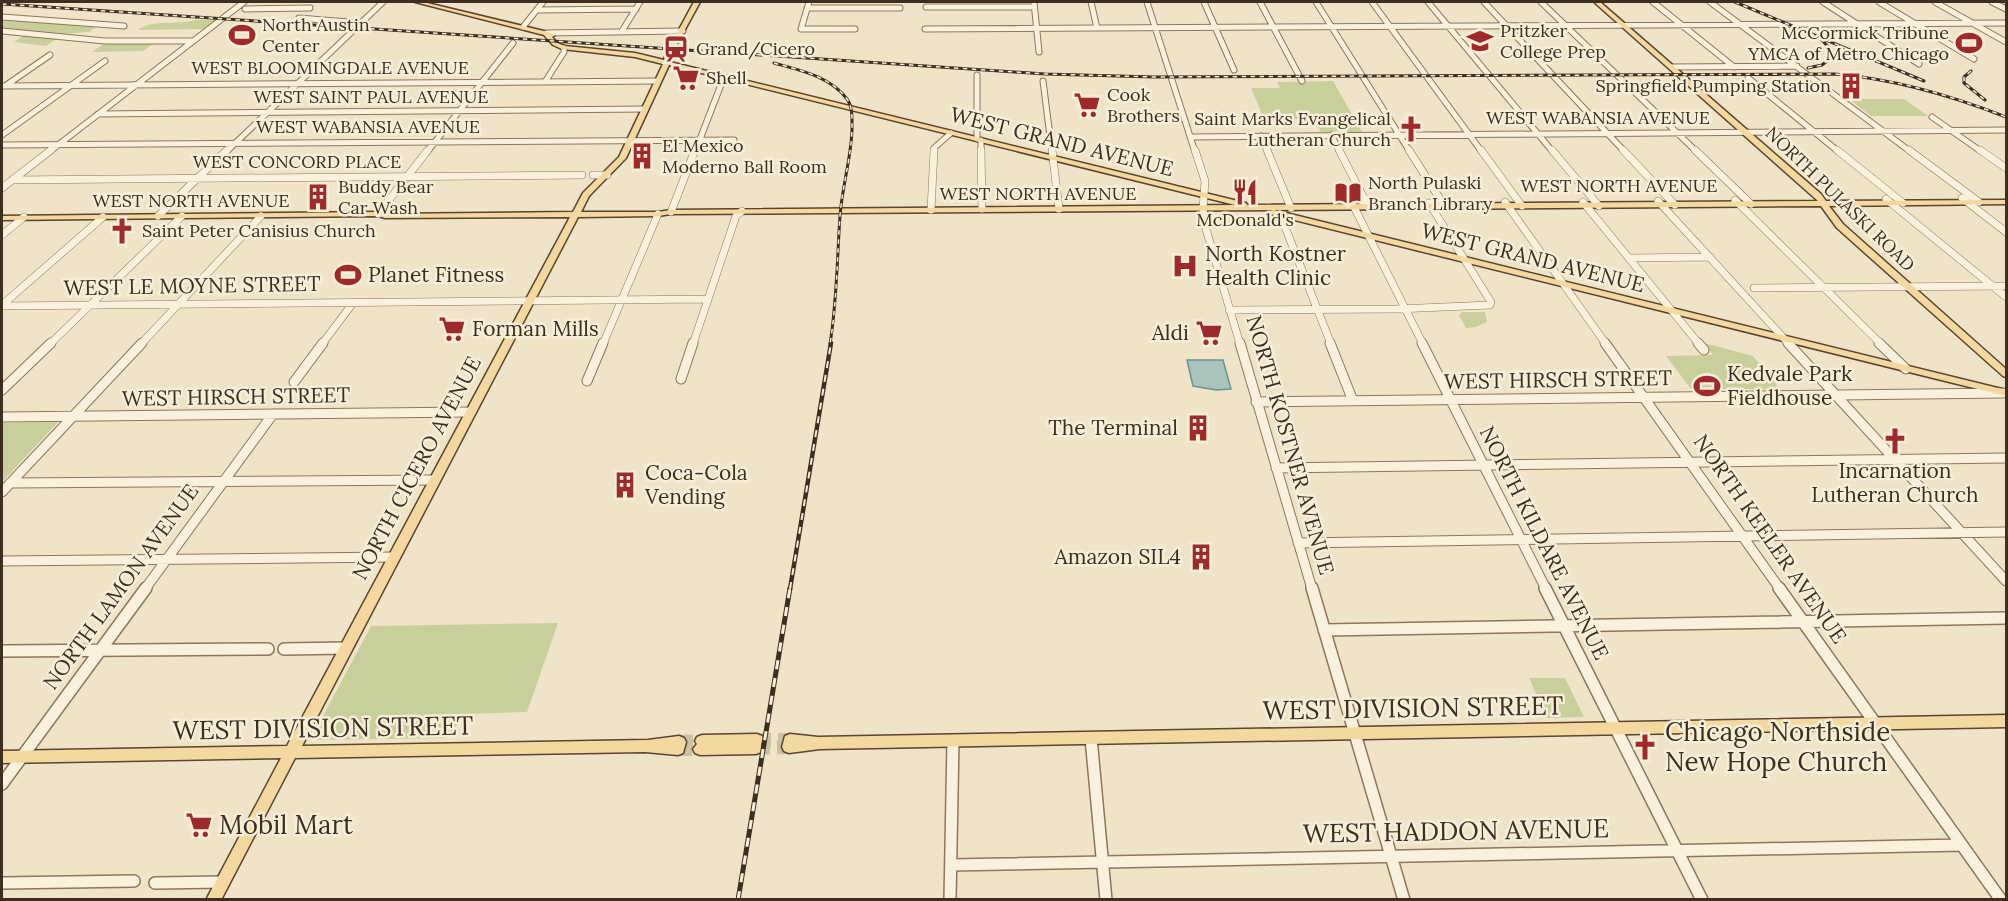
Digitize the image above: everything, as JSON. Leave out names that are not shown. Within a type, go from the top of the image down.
[{"type":"main road","points":[[418,2],[546,33],[558,47],[564,48]]},
{"type":"main road","name":"NORTH CICERO AVENUE","points":[[213,900],[586,195],[622,158],[667,62],[673,60],[674,50],[682,41],[681,34],[697,2]]},
{"type":"main road","name":"NORTH PULASKI ROAD","points":[[1597,2],[1823,202],[1840,226],[2007,374]]},
{"type":"main road","name":"WEST GRAND AVENUE","points":[[564,48],[619,52],[667,62],[2005,393]]},
{"type":"main road","name":"WEST NORTH AVENUE","points":[[2,218],[1160,208],[1241,204],[1353,206],[2007,200]]},
{"type":"main road","name":"WEST NORTH AVENUE","points":[[1203,207],[1258,209],[1290,206]]},
{"type":"main road","name":"WEST DIVISION STREET","points":[[790,744],[2006,722]]},
{"type":"main road","points":[[701,745],[756,744]]},
{"type":"main road","name":"WEST DIVISION STREET","points":[[2,757],[645,746],[661,750],[679,745]]},
{"type":"street","points":[[158,216],[383,2]]},
{"type":"street","points":[[523,27],[543,2]]},
{"type":"street","points":[[622,31],[640,2]]},
{"type":"street","points":[[809,2],[801,29],[855,29]]},
{"type":"street","points":[[1091,2],[1096,28]]},
{"type":"street","name":"NORTH KOSTNER AVENUE","points":[[1147,2],[1204,181],[1203,207],[1206,229],[1404,900]]},
{"type":"street","points":[[1204,2],[1233,70]]},
{"type":"street","points":[[1260,2],[1302,81]]},
{"type":"street","points":[[1316,2],[1443,205]]},
{"type":"street","points":[[1372,2],[1520,204]]},
{"type":"street","points":[[1428,2],[1597,203]]},
{"type":"street","points":[[1484,2],[1673,203]]},
{"type":"street","points":[[1541,2],[1677,132],[1824,288],[1906,369]]},
{"type":"street","points":[[1653,2],[1734,67]]},
{"type":"street","points":[[1710,2],[1884,131],[1971,200],[2007,232]]},
{"type":"street","points":[[1822,2],[1919,64]]},
{"type":"street","points":[[1879,2],[1974,59]]},
{"type":"street","points":[[1935,2],[2007,42]]},
{"type":"street","points":[[1992,2],[2007,9]]},
{"type":"street","points":[[926,7],[1034,4],[1039,52]]},
{"type":"street","points":[[2,188],[193,41],[245,5],[310,8],[299,18],[361,23]]},
{"type":"street","points":[[807,8],[900,8]]},
{"type":"street","points":[[537,10],[636,9]]},
{"type":"street","points":[[2,17],[124,26],[102,41]]},
{"type":"street","points":[[925,29],[2007,23]]},
{"type":"street","points":[[2,31],[102,41],[193,41]]},
{"type":"street","points":[[546,33],[622,31],[681,34]]},
{"type":"street","points":[[380,214],[513,43]]},
{"type":"street","points":[[545,82],[564,52],[564,48]]},
{"type":"street","points":[[3,87],[50,55]]},
{"type":"street","points":[[2,135],[105,60]]},
{"type":"street","points":[[1671,67],[1797,66]]},
{"type":"street","points":[[977,75],[982,209]]},
{"type":"street","points":[[587,381],[621,300],[699,140],[724,77]]},
{"type":"street","points":[[1748,78],[1815,131],[2007,297]]},
{"type":"street","name":"WEST BLOOMINGDALE AVENUE","points":[[3,87],[658,81]]},
{"type":"street","points":[[1043,81],[1059,209]]},
{"type":"street","name":"WEST SAINT PAUL AVENUE","points":[[98,114],[645,109]]},
{"type":"street","points":[[1932,117],[2007,168]]},
{"type":"street","name":"WEST WABANSIA AVENUE","points":[[1190,136],[2007,130]]},
{"type":"street","points":[[931,210],[934,148],[951,133]]},
{"type":"street","points":[[1331,135],[1368,205]]},
{"type":"street","points":[[1261,136],[1290,206]]},
{"type":"street","name":"WEST WABANSIA AVENUE","points":[[2,145],[734,140]]},
{"type":"street","name":"WEST CONCORD PLACE","points":[[12,180],[582,175]]},
{"type":"street","points":[[593,175],[607,175]]},
{"type":"street","points":[[1660,203],[2007,581]]},
{"type":"street","name":"NORTH KEELER AVENUE","points":[[1507,204],[2001,900]]},
{"type":"street","points":[[1584,204],[1704,350]]},
{"type":"street","points":[[1230,310],[1490,305],[1491,302],[1430,205]]},
{"type":"street","name":"NORTH KILDARE AVENUE","points":[[1353,206],[1702,900]]},
{"type":"street","points":[[681,379],[735,217],[742,211]]},
{"type":"street","points":[[1280,214],[1353,400]]},
{"type":"street","points":[[2,390],[182,216]]},
{"type":"street","points":[[2,492],[261,216]]},
{"type":"street","points":[[2,306],[103,217]]},
{"type":"street","points":[[2,235],[24,218]]},
{"type":"street","points":[[1629,258],[1710,257]]},
{"type":"street","points":[[1754,288],[2007,286]]},
{"type":"street","name":"WEST LE MOYNE STREET","points":[[2,306],[708,299]]},
{"type":"street","points":[[294,382],[353,303]]},
{"type":"street","name":"WEST HIRSCH STREET","points":[[1256,402],[2005,393]]},
{"type":"street","name":"WEST HIRSCH STREET","points":[[2,417],[471,412]]},
{"type":"street","name":"NORTH LAMON AVENUE","points":[[2,784],[273,414]]},
{"type":"street","points":[[1276,468],[2007,458]]},
{"type":"street","points":[[10,483],[435,480]]},
{"type":"street","points":[[1298,543],[2007,532]]},
{"type":"street","points":[[2,561],[394,557]]},
{"type":"street","points":[[1324,630],[2007,618]]},
{"type":"street","points":[[284,649],[346,648]]},
{"type":"street","points":[[2,651],[268,649]]},
{"type":"street","points":[[1091,738],[1106,900]]},
{"type":"street","points":[[950,900],[953,741]]},
{"type":"street","name":"WEST HADDON AVENUE","points":[[951,865],[1962,845]]},
{"type":"street","points":[[2,883],[134,881]]},
{"type":"street","points":[[155,883],[222,882]]},
{"type":"green space","points":[[2,20],[99,25],[89,32],[63,34],[46,46],[14,42],[31,31],[2,29]]},
{"type":"green space","points":[[215,20],[203,29],[138,30],[151,24]]},
{"type":"green space","points":[[156,42],[143,51],[92,52],[105,43]]},
{"type":"green space","points":[[1333,81],[1362,132],[1321,132],[1314,119],[1264,119],[1251,88],[1280,88],[1277,82]]},
{"type":"green space","points":[[1849,99],[1904,99],[1928,116],[1871,116]]},
{"type":"green space","points":[[1462,312],[1485,312],[1487,322],[1466,328],[1459,315]]},
{"type":"green space","points":[[1704,343],[1753,356],[1780,389],[1691,389],[1666,356],[1713,355]]},
{"type":"green space","points":[[58,422],[2,482],[2,423]]},
{"type":"green space","points":[[558,623],[527,712],[465,714],[447,738],[318,740],[314,733],[371,626]]},
{"type":"green space","points":[[1529,678],[1565,678],[1584,717],[1547,718]]},
{"type":"water","points":[[1187,360],[1223,360],[1231,389],[1216,390],[1193,386]]},
{"type":"tunnel","points":[[676,53],[679,46]]},
{"type":"tunnel","points":[[757,740],[790,740]]},
{"type":"tunnel","points":[[679,742],[702,741]]},
{"type":"tunnel","points":[[756,748],[789,747]]},
{"type":"tunnel","points":[[678,749],[700,749]]},
{"type":"railway","points":[[1735,2],[1924,81]]},
{"type":"railway","points":[[2,4],[1045,74],[1154,77],[1835,74],[1922,89],[2006,117]]},
{"type":"railway","points":[[1808,68],[1822,65],[1831,58],[1831,50],[1822,40]]},
{"type":"railway","points":[[774,63],[823,79],[840,91],[849,102],[851,110],[851,141],[841,205],[830,344]]},
{"type":"railway","points":[[1971,71],[1964,77],[1964,83],[1985,100]]},
{"type":"railway","points":[[790,589],[831,343]]},
{"type":"railway","points":[[738,900],[790,588]]},
{"type":"place","name":"North Austin Center","points":[[242,35]]},
{"type":"place","name":"Pritzker College Prep","points":[[1480,41]]},
{"type":"place","name":"McCormick Tribune YMCA of Metro Chicago","points":[[1969,43]]},
{"type":"place","name":"Grand/Cicero","points":[[676,49]]},
{"type":"place","name":"Shell","points":[[686,78]]},
{"type":"place","name":"Springfield Pumping Station","points":[[1851,86]]},
{"type":"place","name":"Cook Brothers","points":[[1087,105]]},
{"type":"place","name":"Saint Marks Evangelical Lutheran Church","points":[[1411,129]]},
{"type":"place","name":"El Mexico Moderno Ball Room","points":[[642,156]]},
{"type":"place","name":"McDonald's","points":[[1245,192]]},
{"type":"place","name":"North Pulaski Branch Library","points":[[1348,193]]},
{"type":"place","name":"Buddy Bear Car Wash","points":[[318,197]]},
{"type":"place","name":"Saint Peter Canisius Church","points":[[122,231]]},
{"type":"place","name":"North Kostner Health Clinic","points":[[1185,266]]},
{"type":"place","name":"Planet Fitness","points":[[348,275]]},
{"type":"place","name":"Forman Mills","points":[[452,329]]},
{"type":"place","name":"Aldi","points":[[1209,333]]},
{"type":"place","name":"Kedvale Park Fieldhouse","points":[[1707,386]]},
{"type":"place","name":"The Terminal","points":[[1198,428]]},
{"type":"place","name":"Incarnation Lutheran Church","points":[[1895,441]]},
{"type":"place","name":"Coca-Cola Vending","points":[[625,485]]},
{"type":"place","name":"Amazon SIL4","points":[[1201,557]]},
{"type":"place","name":"Chicago Northside New Hope Church","points":[[1645,747]]},
{"type":"place","name":"Mobil Mart","points":[[199,825]]}]
